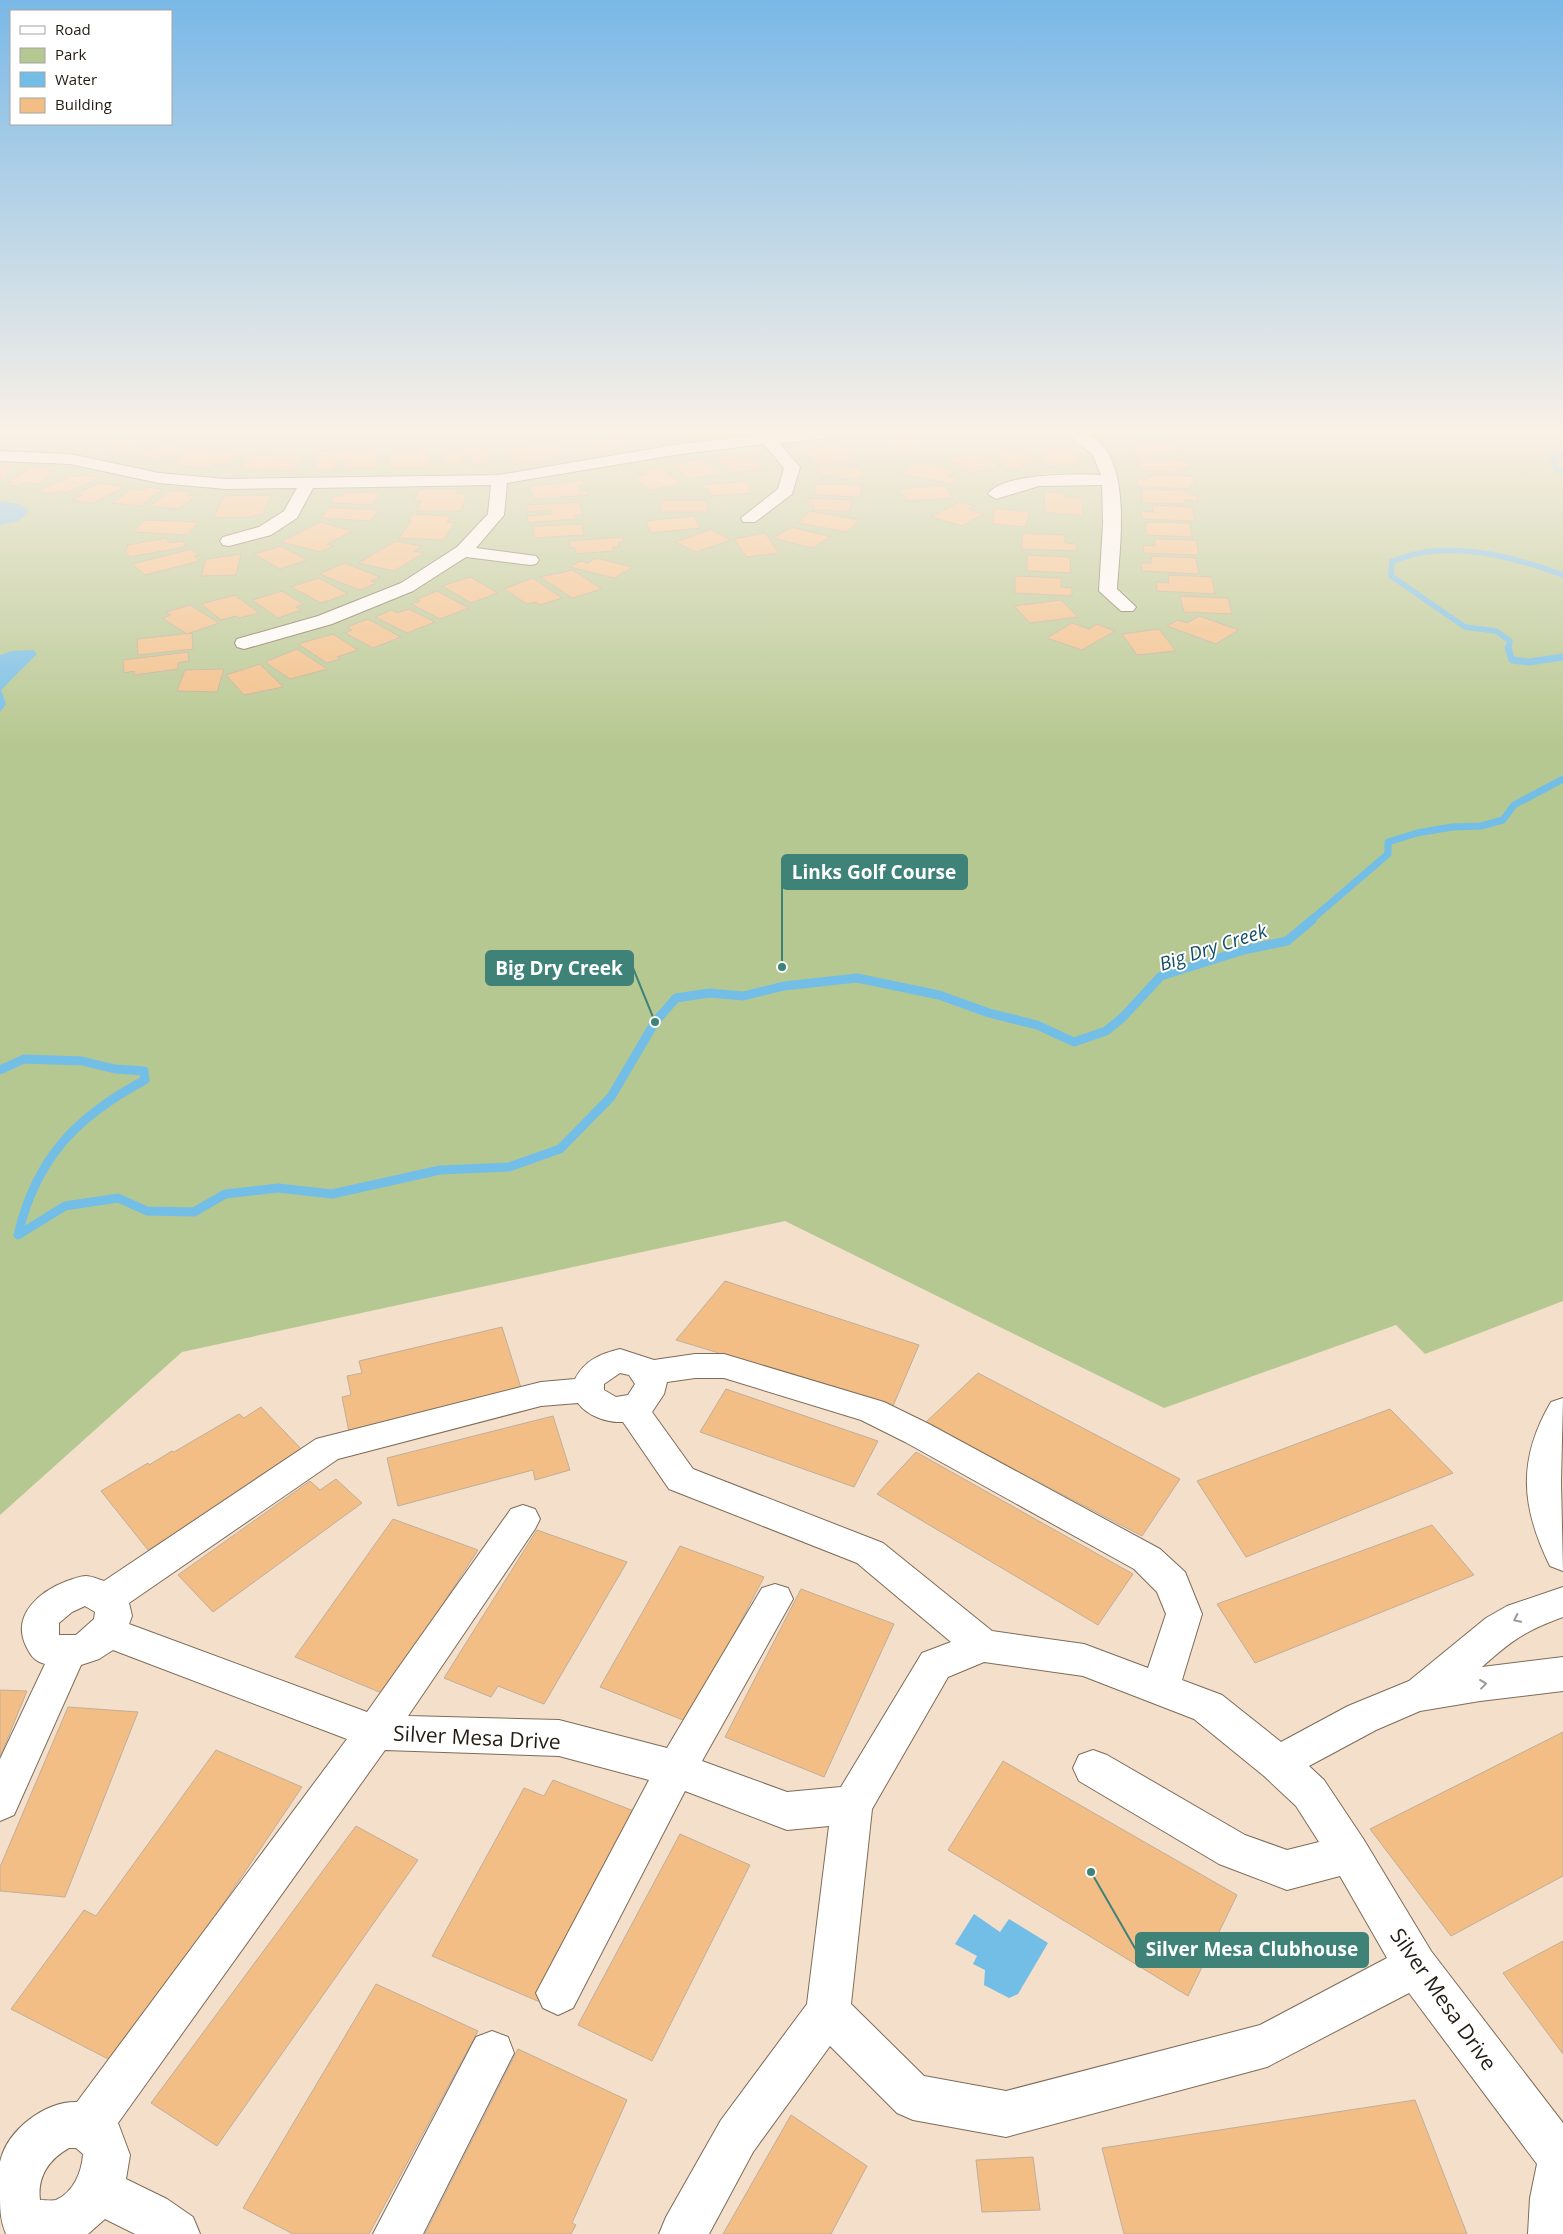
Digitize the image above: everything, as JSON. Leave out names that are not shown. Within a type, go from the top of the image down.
[{"type":"street","points":[[229,542],[245,537]]},
{"type":"street","points":[[244,643],[325,620],[407,587],[463,551],[476,537]]},
{"type":"street","points":[[1110,537],[1108,591],[1127,607]]},
{"type":"street","points":[[463,551],[530,560]]},
{"type":"street","points":[[613,1362],[633,1362],[649,1373],[652,1380],[650,1393],[642,1402],[631,1408],[620,1410],[605,1408],[594,1401],[588,1390],[590,1380],[595,1372],[613,1362]]},
{"type":"street","points":[[649,1373],[695,1366],[724,1366],[872,1411],[917,1433],[1147,1559],[1172,1583],[1184,1614],[1160,1689]]},
{"type":"street","points":[[108,1615],[98,1593],[76,1592],[53,1604],[44,1615],[38,1631],[42,1642],[51,1651],[68,1654],[82,1651],[96,1644],[108,1615],[328,1448],[541,1394],[588,1390]]},
{"type":"street","points":[[631,1408],[681,1479],[870,1553],[983,1646],[935,1666],[852,1805],[828,2012],[737,2136],[683,2234]]},
{"type":"street","points":[[1563,1411],[1552,1426],[1543,1474],[1546,1502],[1554,1535],[1563,1556]]},
{"type":"street","points":[[87,2127],[330,1796],[523,1519]]},
{"type":"street","points":[[558,1993],[676,1769],[775,1599]]},
{"type":"street","points":[[1417,1695],[1456,1667],[1498,1629],[1520,1617],[1563,1602]]},
{"type":"street","name":"Silver Mesa Drive","points":[[108,1615],[374,1732],[559,1738],[676,1769],[787,1811],[852,1805]]},
{"type":"street","name":"Silver Mesa Drive","points":[[983,1646],[1084,1660],[1208,1707],[1278,1763],[1310,1793],[1350,1854],[1416,1966],[1562,2161],[1554,2198],[1552,2234]]},
{"type":"street","points":[[0,1802],[68,1654]]},
{"type":"street","points":[[1278,1763],[1362,1718],[1417,1695],[1480,1684],[1563,1674]]},
{"type":"street","points":[[1093,1768],[1233,1850],[1287,1870],[1350,1854]]},
{"type":"street","points":[[828,2012],[913,2096],[1006,2114],[1266,2045],[1416,1966]]},
{"type":"street","points":[[397,2234],[492,2053]]},
{"type":"street","points":[[69,2125],[87,2127],[99,2136],[106,2149],[107,2164],[99,2190],[83,2211],[63,2228],[26,2222],[14,2208],[10,2188],[12,2174],[29,2146],[45,2133],[69,2125]]},
{"type":"street","points":[[99,2190],[150,2216],[176,2234]]},
{"type":"green space","points":[[0,537],[1563,537],[1563,1301],[1425,1354],[1396,1325],[1164,1408],[785,1221],[182,1352],[0,1515]]},
{"type":"water","points":[[33,650],[37,654],[1,690],[6,704],[0,712],[0,655],[12,651]]},
{"type":"water","points":[[974,1914],[1000,1932],[1009,1919],[1048,1943],[1018,1994],[1009,1998],[984,1985],[985,1970],[973,1964],[977,1956],[955,1944]]},
{"type":"building","points":[[290,537],[340,537],[327,544],[333,546],[321,552],[281,542]]},
{"type":"building","points":[[400,537],[445,537],[443,540]]},
{"type":"building","points":[[622,537],[624,542],[618,543],[619,547],[613,547],[613,551],[577,554],[575,548],[570,548],[569,541]]},
{"type":"building","points":[[688,537],[726,537],[731,540],[696,552],[675,542]]},
{"type":"building","points":[[768,537],[779,553],[746,557],[734,539]]},
{"type":"building","points":[[773,537],[831,537],[812,548],[772,538]]},
{"type":"building","points":[[1022,537],[1065,537],[1065,543],[1076,544],[1077,551],[1022,549]]},
{"type":"building","points":[[167,538],[169,543],[183,541],[186,547],[129,557],[125,549],[128,548],[127,545]]},
{"type":"building","points":[[1154,539],[1196,540],[1199,555],[1144,553],[1143,545],[1155,546]]},
{"type":"building","points":[[396,541],[422,546],[414,551],[424,553],[394,571],[358,563]]},
{"type":"building","points":[[281,546],[307,560],[280,569],[254,554]]},
{"type":"building","points":[[191,549],[199,555],[194,556],[200,561],[145,575],[132,564]]},
{"type":"building","points":[[241,554],[236,575],[201,576],[206,559]]},
{"type":"building","points":[[1027,555],[1070,557],[1071,573],[1027,571]]},
{"type":"building","points":[[1151,556],[1196,558],[1199,574],[1142,571],[1141,563],[1152,563]]},
{"type":"building","points":[[596,558],[633,567],[614,578],[570,567],[580,561],[588,563]]},
{"type":"building","points":[[345,563],[380,577],[371,581],[376,583],[360,590],[319,574]]},
{"type":"building","points":[[573,570],[602,589],[572,598],[540,577]]},
{"type":"building","points":[[1168,575],[1212,577],[1215,594],[1157,591],[1156,582],[1169,583]]},
{"type":"building","points":[[1015,576],[1061,578],[1061,587],[1072,588],[1072,596],[1015,593]]},
{"type":"building","points":[[470,577],[498,593],[471,603],[442,586]]},
{"type":"building","points":[[319,578],[348,594],[321,603],[291,587]]},
{"type":"building","points":[[533,578],[562,598],[540,605],[536,602],[527,604],[504,589]]},
{"type":"building","points":[[282,591],[303,604],[296,607],[301,610],[278,618],[252,600]]},
{"type":"building","points":[[437,591],[469,608],[440,619],[411,604],[420,601],[417,599]]},
{"type":"building","points":[[235,595],[259,613],[221,620],[201,604]]},
{"type":"building","points":[[1180,596],[1228,598],[1232,614],[1184,612]]},
{"type":"building","points":[[1061,600],[1078,617],[1030,623],[1014,606]]},
{"type":"building","points":[[190,605],[219,623],[187,634],[162,618],[171,615],[166,612]]},
{"type":"building","points":[[409,609],[435,622],[407,633],[375,617],[392,610],[397,613]]},
{"type":"building","points":[[1199,616],[1239,630],[1216,644],[1167,626],[1178,620],[1187,623]]},
{"type":"building","points":[[368,619],[401,637],[373,648],[345,633],[352,630],[347,627]]},
{"type":"building","points":[[1072,623],[1089,629],[1097,624],[1115,631],[1082,650],[1047,638]]},
{"type":"building","points":[[1159,629],[1176,651],[1137,655],[1122,634]]},
{"type":"building","points":[[192,633],[193,649],[138,655],[137,639]]},
{"type":"building","points":[[333,634],[358,650],[337,657],[340,659],[327,663],[298,644]]},
{"type":"building","points":[[297,649],[327,669],[290,679],[265,662]]},
{"type":"building","points":[[188,652],[189,661],[178,663],[178,669],[134,675],[134,671],[124,673],[123,660]]},
{"type":"building","points":[[260,664],[283,687],[244,695],[226,675]]},
{"type":"building","points":[[224,669],[217,692],[177,691],[185,670]]},
{"type":"building","points":[[725,1281],[919,1345],[893,1406],[676,1340]]},
{"type":"building","points":[[502,1327],[522,1391],[349,1432],[342,1397],[351,1395],[347,1376],[362,1373],[359,1361]]},
{"type":"building","points":[[978,1373],[1180,1479],[1142,1536],[925,1423]]},
{"type":"building","points":[[726,1389],[878,1441],[854,1487],[700,1432]]},
{"type":"building","points":[[261,1407],[305,1453],[148,1550],[101,1491],[148,1463],[149,1465],[172,1451],[174,1452],[239,1414],[244,1418]]},
{"type":"building","points":[[1390,1409],[1453,1473],[1246,1557],[1197,1481]]},
{"type":"building","points":[[553,1416],[570,1470],[535,1480],[533,1470],[398,1506],[387,1458]]},
{"type":"building","points":[[916,1452],[1133,1574],[1098,1625],[877,1494]]},
{"type":"building","points":[[336,1479],[362,1503],[213,1612],[178,1575],[310,1481],[320,1490]]},
{"type":"building","points":[[393,1519],[478,1550],[384,1694],[295,1657]]},
{"type":"building","points":[[1432,1525],[1474,1575],[1255,1663],[1217,1604]]},
{"type":"building","points":[[537,1530],[627,1562],[544,1704],[498,1686],[491,1697],[444,1678]]},
{"type":"building","points":[[680,1546],[764,1577],[688,1722],[600,1687]]},
{"type":"building","points":[[801,1589],[894,1624],[824,1777],[725,1737]]},
{"type":"building","points":[[0,1690],[27,1691],[0,1757]]},
{"type":"building","points":[[68,1707],[138,1712],[65,1897],[0,1891],[0,1867]]},
{"type":"building","points":[[1563,1732],[1563,1876],[1451,1936],[1370,1829]]},
{"type":"building","points":[[216,1750],[302,1787],[116,2063],[11,2009],[84,1910],[96,1916]]},
{"type":"building","points":[[1003,1761],[1237,1895],[1188,1996],[948,1850]]},
{"type":"building","points":[[553,1780],[634,1811],[540,2002],[432,1956],[524,1788],[544,1796]]},
{"type":"building","points":[[356,1826],[418,1860],[217,2146],[151,2103]]},
{"type":"building","points":[[680,1834],[750,1865],[652,2061],[578,2025]]},
{"type":"building","points":[[1563,1941],[1563,2054],[1503,1973]]},
{"type":"building","points":[[376,1984],[478,2031],[369,2234],[293,2234],[243,2208]]},
{"type":"building","points":[[518,2049],[627,2100],[572,2223],[576,2225],[571,2234],[425,2234]]},
{"type":"building","points":[[1415,2100],[1467,2234],[1124,2234],[1102,2148]]},
{"type":"building","points":[[791,2115],[867,2166],[831,2234],[723,2234]]},
{"type":"building","points":[[1033,2157],[1040,2210],[982,2212],[976,2160]]},
{"type":"waterway","name":"Big Dry Creek","points":[[1508,648],[1510,641],[1496,631],[1465,627],[1391,576],[1392,561],[1422,553],[1444,551],[1478,552],[1513,559],[1563,575]]},
{"type":"waterway","name":"Big Dry Creek","points":[[1508,648],[1512,660],[1529,662],[1563,657]]},
{"type":"waterway","name":"Big Dry Creek","points":[[1310,921],[1388,854],[1388,842],[1417,833],[1452,827],[1481,826],[1503,820],[1514,805],[1563,779]]},
{"type":"waterway","name":"Big Dry Creek","points":[[0,1070],[24,1059],[82,1061],[115,1069],[144,1071],[145,1080],[99,1109],[63,1142],[48,1162],[36,1183],[18,1235],[65,1206],[118,1198],[147,1211],[194,1212],[225,1194],[278,1188],[332,1194],[440,1170],[509,1167],[560,1149],[611,1097],[655,1022],[676,998],[709,993],[743,996],[784,986],[857,978],[939,995],[989,1013],[1037,1025],[1074,1042],[1106,1031],[1122,1018],[1161,976],[1244,950],[1287,941],[1312,920]]},
{"type":"place","name":"Links Golf Course","points":[[782,967]]},
{"type":"place","name":"Big Dry Creek","points":[[655,1022]]},
{"type":"place","name":"Silver Mesa Clubhouse","points":[[1091,1872]]}]
